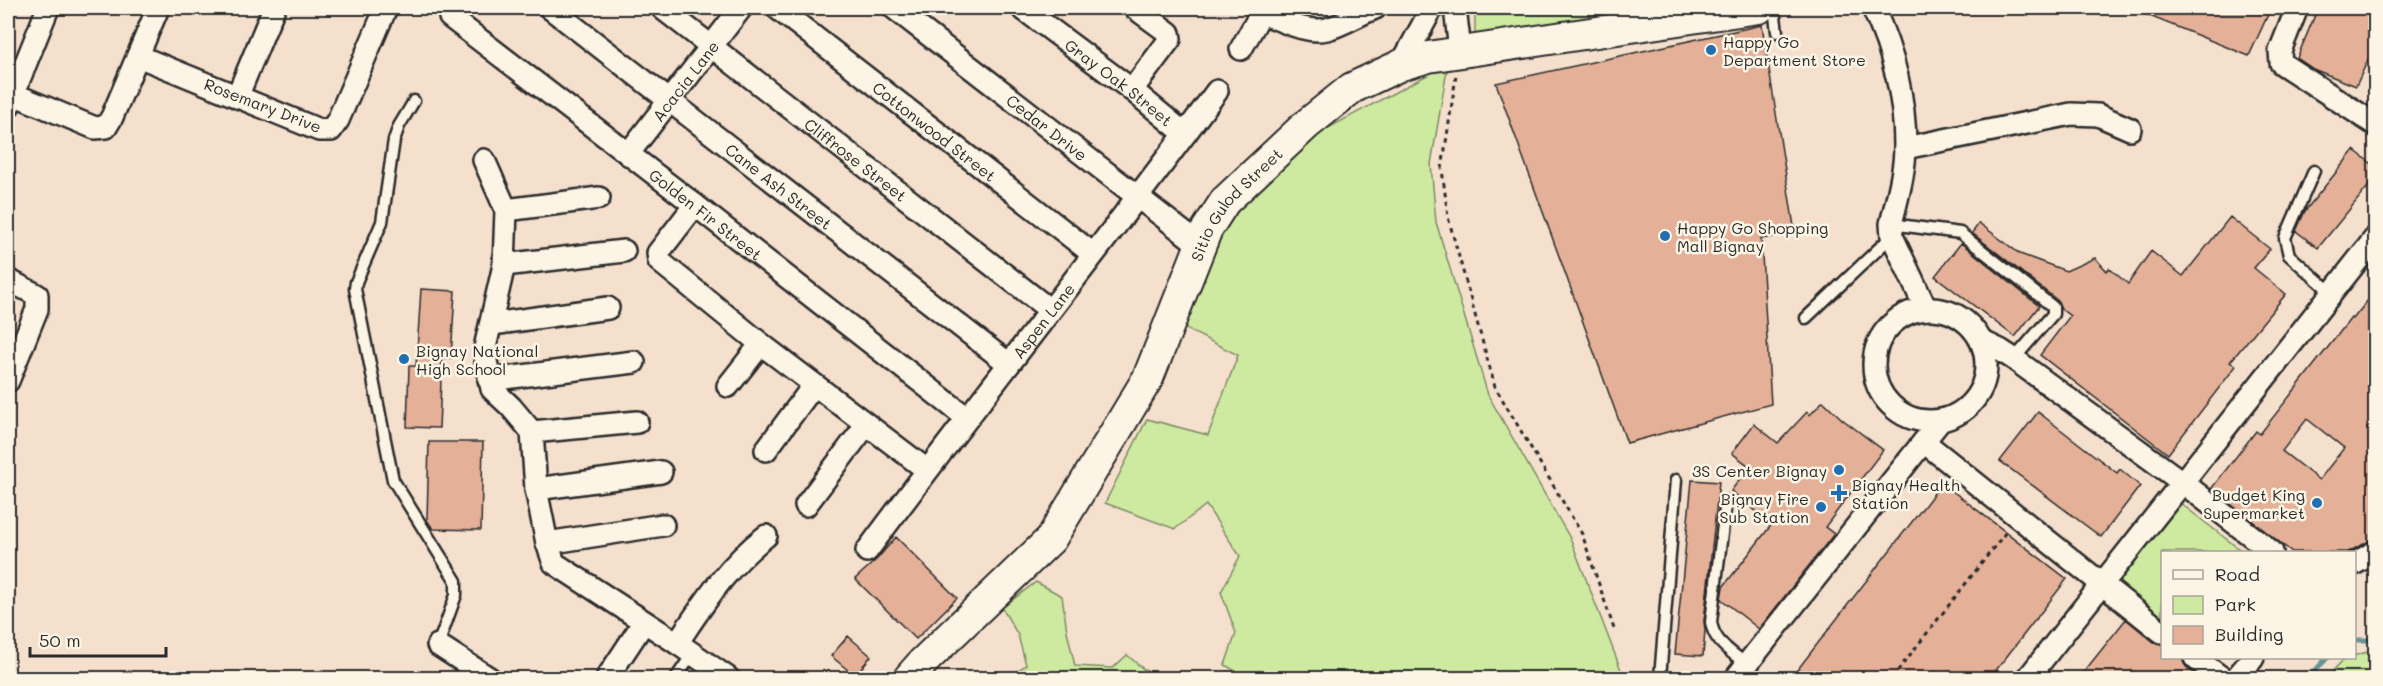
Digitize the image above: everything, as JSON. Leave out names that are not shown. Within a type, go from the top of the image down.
[{"type":"main road","name":"Sitio Gulod Street","points":[[920,670],[1051,539],[1148,378],[1206,229],[1225,201],[1306,125],[1352,88],[1401,65],[1460,50],[1687,13],[1759,8]]},
{"type":"street","points":[[48,8],[10,101],[95,128],[106,127],[112,117],[158,8]]},
{"type":"street","points":[[237,97],[274,8]]},
{"type":"street","name":"Rosemary Drive","points":[[138,56],[319,130],[331,130],[338,120],[386,8]]},
{"type":"street","name":"Golden Fir Street","points":[[450,8],[450,17],[967,418]]},
{"type":"street","name":"Cane Ash Street","points":[[550,8],[1009,364]]},
{"type":"street","name":"Cliffrose Street","points":[[662,8],[1050,310]]},
{"type":"street","name":"Acacia Lane","points":[[628,154],[741,8]]},
{"type":"street","name":"Cottonwood Street","points":[[777,8],[1093,254]]},
{"type":"street","name":"Cedar Drive","points":[[894,8],[1201,246]]},
{"type":"street","name":"Gray Oak Street","points":[[1022,8],[1132,90],[1185,134]]},
{"type":"street","points":[[1132,90],[1170,39],[1169,33],[1135,8]]},
{"type":"street","points":[[1240,49],[1263,10],[1296,26],[1320,29],[1329,28],[1375,8]]},
{"type":"street","points":[[1401,65],[1432,8]]},
{"type":"street","points":[[1455,8],[1460,50]]},
{"type":"street","points":[[1873,8],[1888,43],[1902,93],[1905,148],[1892,230],[1926,309]]},
{"type":"street","points":[[2297,8],[2280,51],[2281,63],[2376,125]]},
{"type":"street","name":"Aspen Lane","points":[[867,551],[1138,198],[1217,91]]},
{"type":"street","points":[[1905,148],[2071,114],[2098,116],[2130,129]]},
{"type":"street","points":[[484,160],[506,210],[504,265],[484,352],[492,389],[532,432],[536,489],[547,543],[554,563],[728,678]]},
{"type":"street","points":[[506,210],[598,198]]},
{"type":"street","points":[[695,205],[658,253],[659,261],[761,344],[927,470]]},
{"type":"street","points":[[2028,678],[2376,237]]},
{"type":"street","points":[[504,265],[624,250]]},
{"type":"street","points":[[8,280],[37,295],[37,309],[8,381]]},
{"type":"street","points":[[492,324],[608,308]]},
{"type":"street","points":[[1742,672],[1940,421],[1962,411],[1984,381],[1987,362],[1983,342],[1972,326],[1956,314],[1938,308],[1918,309],[1900,317],[1885,330],[1877,346],[1874,363],[1876,381],[1883,397],[1896,410],[1911,418],[1940,421]]},
{"type":"street","points":[[1983,342],[2014,359],[2182,482],[2271,551]]},
{"type":"street","points":[[728,386],[761,344]]},
{"type":"street","points":[[489,380],[634,362]]},
{"type":"street","points":[[766,450],[814,384]]},
{"type":"street","points":[[532,432],[637,422]]},
{"type":"street","points":[[807,505],[866,425]]},
{"type":"street","points":[[1924,442],[2161,630]]},
{"type":"street","points":[[536,489],[662,472]]},
{"type":"street","points":[[547,543],[663,525]]},
{"type":"street","points":[[685,648],[707,596],[724,575],[766,536]]},
{"type":"street","points":[[2356,563],[2376,551]]},
{"type":"street","points":[[607,678],[644,622]]},
{"type":"street","points":[[438,645],[489,678]]},
{"type":"street","points":[[2198,659],[2222,678]]},
{"type":"street","points":[[2236,678],[2251,659]]},
{"type":"lane","points":[[1774,8],[1777,32]]},
{"type":"lane","points":[[414,101],[396,133],[382,222],[355,289],[393,480],[456,581],[456,594],[438,645]]},
{"type":"lane","points":[[2314,171],[2285,238],[2286,249],[2289,255],[2332,293]]},
{"type":"lane","points":[[1806,318],[1892,230],[1960,234],[2053,307],[2053,314],[2014,359]]},
{"type":"lane","points":[[1660,678],[1676,480]]},
{"type":"lane","points":[[1726,501],[1711,622],[1715,639],[1742,672]]},
{"type":"lane","points":[[676,678],[685,648]]},
{"type":"path","points":[[1460,50],[1442,170],[1448,216],[1495,387],[1582,534],[1614,629]]},
{"type":"path","points":[[1892,678],[2018,517]]},
{"type":"green space","points":[[1475,8],[1647,8],[1475,36]]},
{"type":"green space","points":[[1448,64],[1431,164],[1436,222],[1488,395],[1571,540],[1624,678],[1237,678],[1239,673],[1225,665],[1236,633],[1221,592],[1240,556],[1206,505],[1175,529],[1105,503],[1147,419],[1208,435],[1238,355],[1184,328],[1230,207],[1315,135]]},
{"type":"green space","points":[[2179,502],[2242,551],[2161,551],[2161,622],[2112,584]]},
{"type":"green space","points":[[1036,582],[1062,596],[1075,666],[1113,668],[1127,655],[1154,678],[1006,678],[1026,665],[1018,635],[1002,608]]},
{"type":"green space","points":[[2375,650],[2375,678],[2326,678],[2344,659],[2356,659],[2356,655]]},
{"type":"building","points":[[2132,8],[2271,8],[2249,56]]},
{"type":"building","points":[[2318,8],[2376,8],[2376,42],[2356,86],[2313,69],[2297,58]]},
{"type":"building","name":"Happy Go Shopping Mall Bignay","points":[[1762,25],[1795,233],[1761,239],[1771,404],[1627,443],[1496,83]]},
{"type":"building","points":[[2354,150],[2376,167],[2376,177],[2318,248],[2296,231],[2305,211]]},
{"type":"building","points":[[2230,217],[2270,249],[2254,268],[2286,294],[2230,362],[2236,366],[2168,454],[2040,355],[2070,316],[2061,309],[2058,301],[1972,233],[1979,223],[2020,254],[2066,271],[2095,258],[2107,271],[2109,268],[2128,284],[2151,251],[2183,276]]},
{"type":"building","points":[[1961,243],[2039,306],[2015,337],[1935,276]]},
{"type":"building","points":[[421,289],[455,291],[451,358],[442,358],[439,428],[407,427],[409,366],[416,366]]},
{"type":"building","points":[[2376,290],[2376,538],[2350,551],[2291,551],[2211,489],[2256,431],[2260,434],[2351,318],[2353,319]],"holes":[[[2307,419],[2344,448],[2319,480],[2282,451]]]},
{"type":"building","points":[[1823,401],[1842,419],[1883,450],[1825,527],[1834,534],[1759,629],[1721,599],[1723,587],[1772,524],[1731,491],[1749,466],[1732,453],[1754,424],[1778,443],[1807,412],[1810,415]]},
{"type":"building","points":[[2038,412],[2117,473],[2120,469],[2140,486],[2101,537],[2000,461]]},
{"type":"building","points":[[429,442],[483,442],[481,530],[433,529],[427,520]]},
{"type":"building","points":[[1692,480],[1719,482],[1704,621],[1703,656],[1675,654]]},
{"type":"building","points":[[1942,483],[2067,579],[1990,678],[1791,678]]},
{"type":"building","points":[[896,537],[957,598],[916,639],[855,579]]},
{"type":"building","points":[[2126,619],[2154,642],[2161,644],[2161,659],[2182,659],[2187,668],[2201,678],[2079,678]]},
{"type":"building","points":[[848,636],[871,656],[855,676],[831,656]]},
{"type":"waterway","points":[[2356,640],[2376,640]]},
{"type":"waterway","points":[[2311,678],[2326,659]]},
{"type":"place","name":"Happy Go Department Store","points":[[1711,50]]},
{"type":"place","name":"Happy Go Shopping Mall Bignay","points":[[1665,236]]},
{"type":"place","name":"Bignay National High School","points":[[404,359]]},
{"type":"place","name":"3S Center Bignay","points":[[1839,470]]},
{"type":"place","name":"Bignay Health Station","points":[[1839,493]]},
{"type":"place","name":"Budget King Supermarket","points":[[2317,503]]},
{"type":"place","name":"Bignay Fire Sub Station","points":[[1821,507]]}]
